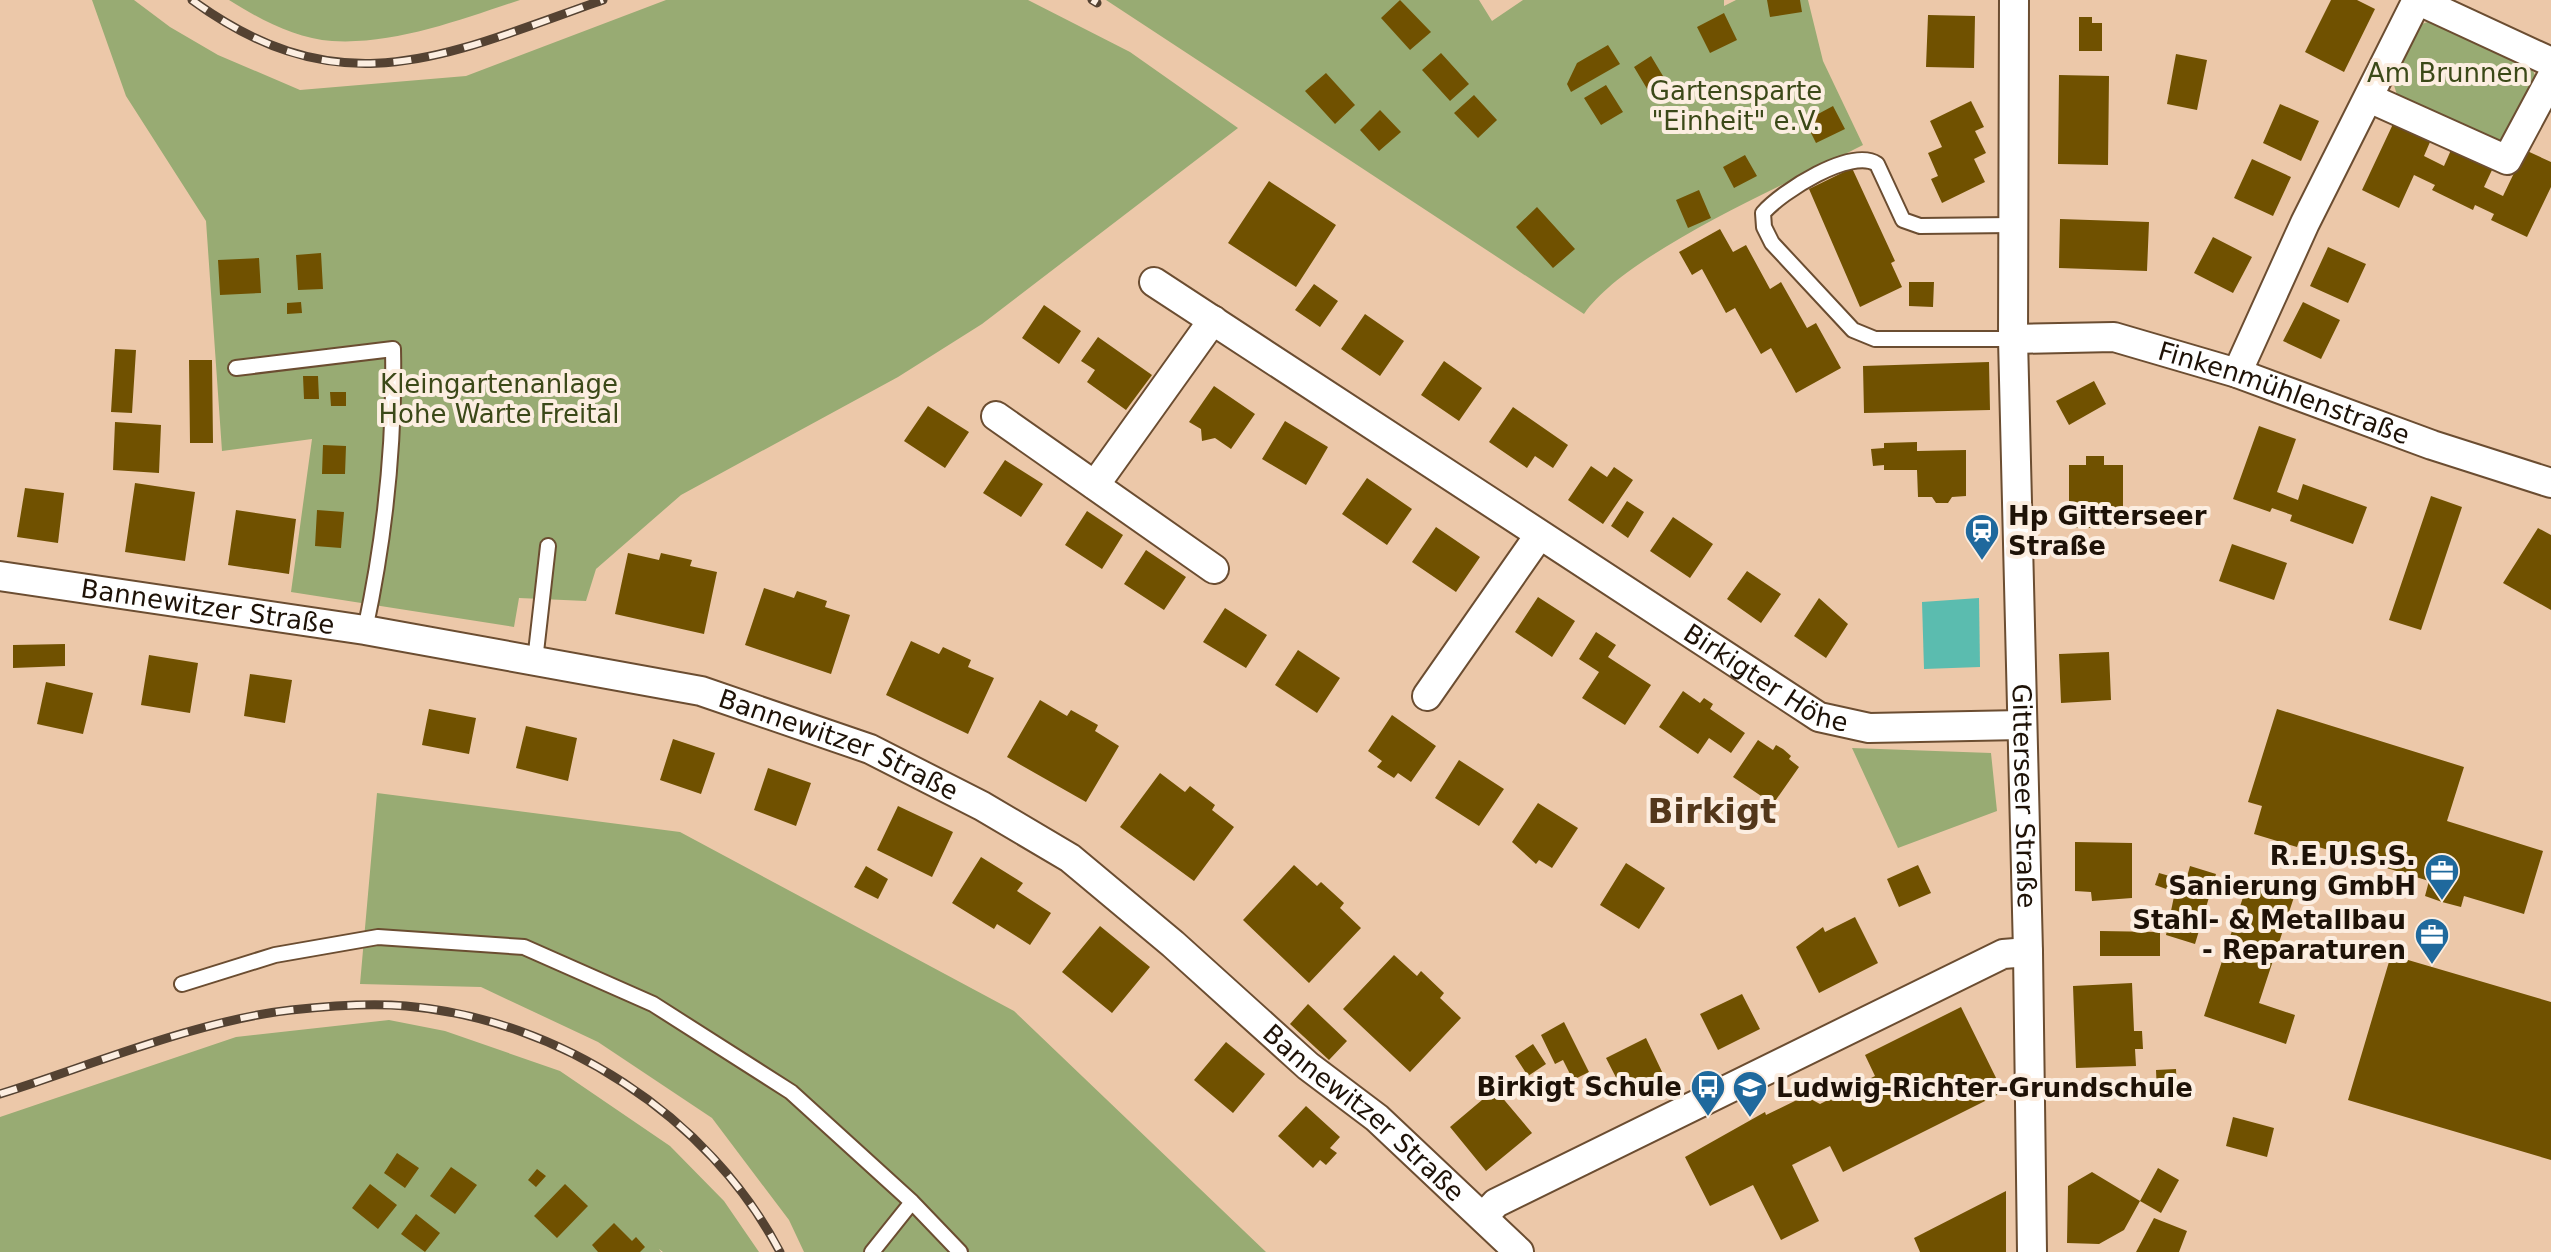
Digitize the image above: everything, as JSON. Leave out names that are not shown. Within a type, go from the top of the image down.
[{"type":"street","name":"Gitterseer Straße","points":[[2014,0],[2013,339],[2032,1252]]},
{"type":"street","points":[[2237,373],[2305,223],[2417,0],[2551,62]]},
{"type":"street","points":[[2369,98],[2507,160],[2551,78]]},
{"type":"street","name":"Birkigter Höhe","points":[[1154,282],[1538,537],[1819,717],[1869,728],[2022,725]]},
{"type":"street","points":[[1095,485],[1213,320]]},
{"type":"street","name":"Finkenmühlenstraße","points":[[2013,339],[2114,337],[2237,373],[2432,445],[2551,483]]},
{"type":"street","points":[[996,416],[1214,569]]},
{"type":"street","points":[[1427,696],[1538,537]]},
{"type":"street","name":"Bannewitzer Straße","points":[[0,576],[365,630],[701,691],[870,749],[982,806],[1070,858],[1173,944],[1308,1066],[1377,1118],[1519,1252]]},
{"type":"street","points":[[1483,1217],[1496,1203],[2003,954],[2028,952]]},
{"type":"lane","points":[[2012,225],[1920,226],[1903,220],[1877,164],[1868,158],[1854,158],[1778,195],[1763,213],[1764,227],[1772,243],[1853,330],[1875,339],[2013,339]]},
{"type":"lane","points":[[236,368],[393,349],[394,428],[390,481],[365,630]]},
{"type":"lane","points":[[535,661],[548,546]]},
{"type":"lane","points":[[182,984],[275,955],[378,937],[524,947],[653,1004],[791,1092],[912,1202],[960,1252]]},
{"type":"lane","points":[[872,1252],[912,1202]]},
{"type":"green space","name":"Kleingartenanlage Hohe Warte Freital","points":[[92,0],[134,0],[170,27],[218,55],[300,90],[466,76],[666,0],[1028,0],[1130,52],[1238,128],[982,324],[898,377],[681,495],[596,569],[586,601],[519,598],[514,627],[291,592],[312,439],[222,451],[206,221],[126,96]]},
{"type":"green space","points":[[229,0],[520,0],[404,35],[332,41],[292,32],[265,21]]},
{"type":"green space","name":"Gartensparte \"Einheit\" e.V.","points":[[1106,0],[1479,0],[1492,21],[1523,0],[1724,0],[1724,6],[1736,0],[1808,0],[1823,61],[1863,145],[1672,243],[1605,290],[1584,314]]},
{"type":"green space","name":"Am Brunnen","points":[[2436,19],[2529,63],[2537,79],[2509,137],[2494,143],[2398,98],[2393,82],[2419,25]]},
{"type":"green space","points":[[1852,748],[1991,753],[1997,811],[1898,848]]},
{"type":"green space","points":[[377,793],[680,832],[1014,1011],[1266,1252],[804,1252],[789,1220],[712,1118],[598,1042],[481,987],[360,984]]},
{"type":"green space","points":[[389,1020],[445,1031],[560,1071],[670,1146],[724,1201],[759,1252],[663,1252],[659,1249],[661,1252],[0,1252],[0,1117],[236,1037]]},
{"type":"water","points":[[1979,598],[1980,667],[1924,669],[1922,602]]},
{"type":"building","points":[[1400,0],[1431,32],[1410,50],[1381,18]]},
{"type":"building","points":[[1767,0],[1800,0],[1802,12],[1770,17]]},
{"type":"building","points":[[2331,0],[2357,0],[2375,9],[2344,72],[2305,52]]},
{"type":"building","points":[[1724,13],[1737,40],[1710,53],[1697,27]]},
{"type":"building","points":[[1928,15],[1975,16],[1974,68],[1926,67]]},
{"type":"building","points":[[2079,17],[2092,17],[2092,23],[2102,23],[2102,51],[2079,51]]},
{"type":"building","points":[[1608,45],[1620,64],[1571,92],[1567,84],[1577,63]]},
{"type":"building","points":[[1441,53],[1469,84],[1450,101],[1422,70]]},
{"type":"building","points":[[2176,54],[2207,60],[2197,110],[2167,104]]},
{"type":"building","points":[[1651,56],[1666,81],[1649,92],[1634,67]]},
{"type":"building","points":[[1326,73],[1355,105],[1335,124],[1305,91]]},
{"type":"building","points":[[2059,75],[2109,76],[2108,165],[2058,164]]},
{"type":"building","points":[[1606,85],[1623,112],[1601,125],[1584,98]]},
{"type":"building","points":[[1474,95],[1497,120],[1478,138],[1454,113]]},
{"type":"building","points":[[1971,101],[1984,127],[1975,131],[1986,153],[1974,159],[1985,182],[1942,203],[1931,179],[1938,176],[1928,153],[1942,147],[1930,121]]},
{"type":"building","points":[[2280,104],[2319,121],[2301,161],[2263,143]]},
{"type":"building","points":[[1833,106],[1845,129],[1816,143],[1805,121]]},
{"type":"building","points":[[1380,110],[1401,132],[1379,151],[1360,130]]},
{"type":"building","points":[[2393,124],[2430,142],[2424,156],[2444,166],[2451,150],[2492,170],[2484,187],[2503,196],[2525,150],[2551,162],[2551,187],[2527,237],[2491,220],[2494,214],[2475,205],[2473,210],[2432,190],[2435,185],[2414,175],[2399,208],[2362,190]]},
{"type":"building","points":[[1745,155],[1757,176],[1734,188],[1723,167]]},
{"type":"building","points":[[2252,159],[2291,177],[2273,216],[2234,198]]},
{"type":"building","points":[[1852,168],[1895,261],[1891,263],[1902,287],[1860,307],[1809,189]]},
{"type":"building","points":[[1269,181],[1336,225],[1296,287],[1228,243]]},
{"type":"building","points":[[1699,190],[1711,218],[1688,228],[1676,200]]},
{"type":"building","points":[[1537,207],[1575,249],[1553,268],[1516,227]]},
{"type":"building","points":[[2060,219],[2149,222],[2147,271],[2059,268]]},
{"type":"building","points":[[1720,229],[1733,252],[1746,245],[1770,289],[1781,282],[1807,328],[1816,323],[1841,368],[1796,393],[1771,348],[1761,354],[1735,308],[1726,313],[1702,269],[1692,275],[1679,252]]},
{"type":"building","points":[[2213,237],[2252,257],[2233,293],[2194,273]]},
{"type":"building","points":[[2328,247],[2366,264],[2348,303],[2310,286]]},
{"type":"building","points":[[321,253],[323,289],[298,290],[296,255]]},
{"type":"building","points":[[259,258],[261,293],[220,295],[218,260]]},
{"type":"building","points":[[1909,282],[1934,282],[1933,307],[1909,306]]},
{"type":"building","points":[[1314,284],[1338,301],[1320,327],[1295,310]]},
{"type":"building","points":[[301,302],[302,313],[287,314],[287,303]]},
{"type":"building","points":[[2303,302],[2340,320],[2321,359],[2283,341]]},
{"type":"building","points":[[1044,305],[1081,331],[1059,364],[1022,338]]},
{"type":"building","points":[[1365,314],[1404,341],[1380,376],[1341,349]]},
{"type":"building","points":[[1098,337],[1152,375],[1126,410],[1087,382],[1095,370],[1081,361]]},
{"type":"building","points":[[115,349],[136,350],[132,413],[111,412]]},
{"type":"building","points":[[189,360],[212,360],[213,443],[190,443]]},
{"type":"building","points":[[1444,361],[1482,388],[1459,421],[1421,395]]},
{"type":"building","points":[[1989,362],[1990,410],[1864,413],[1863,366]]},
{"type":"building","points":[[303,376],[318,376],[319,399],[304,399]]},
{"type":"building","points":[[2094,381],[2106,404],[2069,425],[2056,401]]},
{"type":"building","points":[[1214,386],[1255,414],[1231,449],[1215,438],[1202,441],[1201,429],[1189,422]]},
{"type":"building","points":[[330,392],[346,392],[346,406],[331,406]]},
{"type":"building","points":[[928,406],[969,432],[945,468],[904,441]]},
{"type":"building","points":[[1513,407],[1568,445],[1553,468],[1535,456],[1527,468],[1489,442]]},
{"type":"building","points":[[1285,421],[1328,447],[1306,485],[1262,459]]},
{"type":"building","points":[[115,422],[161,425],[159,473],[113,470]]},
{"type":"building","points":[[2259,426],[2296,439],[2277,492],[2298,500],[2303,484],[2367,507],[2353,544],[2290,521],[2292,515],[2272,508],[2270,512],[2233,499]]},
{"type":"building","points":[[1917,442],[1917,451],[1966,450],[1966,496],[1952,497],[1948,503],[1936,503],[1932,497],[1918,497],[1917,470],[1884,470],[1884,465],[1873,466],[1871,449],[1884,448],[1884,443]]},
{"type":"building","points":[[323,445],[346,446],[345,474],[322,474]]},
{"type":"building","points":[[2086,456],[2104,456],[2104,465],[2123,465],[2123,528],[2069,528],[2069,465],[2086,465]]},
{"type":"building","points":[[1005,460],[1043,484],[1021,517],[983,493]]},
{"type":"building","points":[[1591,466],[1607,477],[1614,467],[1633,480],[1603,524],[1568,500]]},
{"type":"building","points":[[1367,478],[1412,509],[1387,545],[1342,514]]},
{"type":"building","points":[[135,483],[195,492],[185,561],[125,552]]},
{"type":"building","points":[[25,488],[64,493],[58,543],[17,537]]},
{"type":"building","points":[[2431,496],[2462,507],[2421,630],[2389,620]]},
{"type":"building","points":[[1627,501],[1644,512],[1628,538],[1611,526]]},
{"type":"building","points":[[236,510],[296,519],[289,574],[228,565]]},
{"type":"building","points":[[317,510],[344,512],[341,548],[315,546]]},
{"type":"building","points":[[1087,511],[1123,535],[1102,569],[1065,545]]},
{"type":"building","points":[[1673,517],[1713,544],[1690,578],[1650,551]]},
{"type":"building","points":[[1436,527],[1480,557],[1456,592],[1412,562]]},
{"type":"building","points":[[2538,528],[2551,535],[2551,610],[2503,583]]},
{"type":"building","points":[[2232,544],[2287,563],[2274,600],[2219,581]]},
{"type":"building","points":[[1146,550],[1186,577],[1164,610],[1124,584]]},
{"type":"building","points":[[628,553],[659,560],[661,553],[692,560],[690,566],[717,572],[704,634],[615,614]]},
{"type":"building","points":[[1747,571],[1781,594],[1761,623],[1727,599]]},
{"type":"building","points":[[764,588],[794,598],[797,591],[827,601],[825,607],[850,615],[831,674],[745,645]]},
{"type":"building","points":[[1538,597],[1575,621],[1552,657],[1515,632]]},
{"type":"building","points":[[1819,598],[1848,624],[1826,658],[1794,636]]},
{"type":"building","points":[[1225,608],[1267,635],[1246,668],[1203,642]]},
{"type":"building","points":[[1596,632],[1616,645],[1608,657],[1651,685],[1625,725],[1582,698],[1599,672],[1579,659]]},
{"type":"building","points":[[911,641],[939,654],[943,647],[971,660],[968,667],[994,678],[968,734],[886,695]]},
{"type":"building","points":[[65,644],[65,666],[13,668],[13,645]]},
{"type":"building","points":[[1298,650],[1340,678],[1317,713],[1275,685]]},
{"type":"building","points":[[2109,652],[2111,700],[2061,703],[2059,654]]},
{"type":"building","points":[[149,655],[198,663],[190,713],[141,705]]},
{"type":"building","points":[[250,674],[292,680],[285,723],[244,716]]},
{"type":"building","points":[[46,682],[93,693],[83,734],[37,724]]},
{"type":"building","points":[[1683,691],[1700,703],[1704,698],[1713,704],[1710,709],[1745,733],[1731,753],[1709,738],[1698,754],[1659,727]]},
{"type":"building","points":[[1040,700],[1067,716],[1071,710],[1098,725],[1095,731],[1119,746],[1086,802],[1007,757]]},
{"type":"building","points":[[429,709],[476,718],[469,754],[422,745]]},
{"type":"building","points":[[2277,709],[2464,767],[2447,821],[2543,851],[2524,914],[2464,896],[2461,907],[2442,902],[2425,896],[2429,881],[2299,841],[2297,847],[2254,834],[2262,806],[2248,802]]},
{"type":"building","points":[[1392,715],[1436,746],[1411,782],[1398,773],[1394,778],[1377,767],[1382,761],[1368,751]]},
{"type":"building","points":[[526,726],[577,738],[568,781],[516,768]]},
{"type":"building","points":[[673,739],[715,753],[701,794],[660,780]]},
{"type":"building","points":[[1758,740],[1773,750],[1776,745],[1783,749],[1799,767],[1773,804],[1733,777]]},
{"type":"building","points":[[1459,760],[1504,789],[1479,826],[1435,798]]},
{"type":"building","points":[[768,768],[811,783],[796,826],[754,810]]},
{"type":"building","points":[[1160,773],[1185,792],[1190,786],[1215,805],[1212,810],[1234,827],[1194,881],[1120,827]]},
{"type":"building","points":[[1538,803],[1578,828],[1552,868],[1539,860],[1536,864],[1512,842]]},
{"type":"building","points":[[898,806],[953,832],[932,877],[877,850]]},
{"type":"building","points":[[2075,842],[2132,843],[2132,898],[2092,901],[2091,892],[2075,891]]},
{"type":"building","points":[[981,857],[1023,883],[1017,891],[1051,913],[1030,945],[997,924],[994,929],[952,903]]},
{"type":"building","points":[[1626,863],[1665,888],[1639,929],[1600,905]]},
{"type":"building","points":[[1294,865],[1317,886],[1321,882],[1344,903],[1340,908],[1361,928],[1309,983],[1243,920]]},
{"type":"building","points":[[1918,865],[1931,893],[1899,907],[1887,879]]},
{"type":"building","points":[[866,866],[888,879],[878,899],[854,887]]},
{"type":"building","points":[[2190,866],[2216,874],[2195,944],[2166,935],[2177,882],[2185,884]]},
{"type":"building","points":[[2159,873],[2173,877],[2169,890],[2155,885]]},
{"type":"building","points":[[2249,879],[2295,894],[2259,1003],[2295,1015],[2286,1044],[2204,1016]]},
{"type":"building","points":[[1855,917],[1878,963],[1819,993],[1796,947],[1823,927],[1825,932]]},
{"type":"building","points":[[1100,926],[1150,967],[1112,1013],[1062,972]]},
{"type":"building","points":[[2100,931],[2160,932],[2160,956],[2100,956]]},
{"type":"building","points":[[1394,955],[1417,976],[1421,971],[1444,993],[1440,998],[1461,1018],[1410,1072],[1343,1009]]},
{"type":"building","points":[[2391,955],[2551,1002],[2551,1160],[2348,1100]]},
{"type":"building","points":[[2132,983],[2134,1031],[2142,1031],[2143,1049],[2135,1049],[2136,1066],[2076,1068],[2073,986]]},
{"type":"building","points":[[1742,994],[1760,1029],[1718,1050],[1700,1014]]},
{"type":"building","points":[[1308,1004],[1347,1041],[1329,1060],[1290,1024]]},
{"type":"building","points":[[1961,1007],[2003,1092],[1843,1172],[1830,1146],[1792,1165],[1819,1221],[1781,1240],[1753,1185],[1710,1206],[1685,1157],[1765,1112],[1766,1115],[1805,1096],[1820,1104],[1875,1076],[1865,1055]]},
{"type":"building","points":[[1564,1022],[1589,1072],[1573,1080],[1563,1060],[1555,1064],[1541,1035]]},
{"type":"building","points":[[1646,1038],[1664,1076],[1625,1095],[1606,1058]]},
{"type":"building","points":[[1226,1042],[1265,1074],[1233,1113],[1194,1080]]},
{"type":"building","points":[[1533,1044],[1546,1064],[1528,1076],[1515,1056]]},
{"type":"building","points":[[2176,1069],[2177,1092],[2157,1093],[2156,1070]]},
{"type":"building","points":[[1495,1089],[1532,1133],[1486,1171],[1450,1127]]},
{"type":"building","points":[[1306,1106],[1340,1137],[1330,1148],[1337,1153],[1326,1165],[1320,1160],[1313,1168],[1278,1136]]},
{"type":"building","points":[[2233,1117],[2274,1128],[2267,1157],[2226,1146]]},
{"type":"building","points":[[397,1153],[419,1168],[405,1188],[384,1173]]},
{"type":"building","points":[[451,1167],[477,1185],[455,1214],[430,1196]]},
{"type":"building","points":[[2158,1168],[2179,1180],[2161,1213],[2140,1201]]},
{"type":"building","points":[[537,1169],[546,1176],[536,1187],[528,1180]]},
{"type":"building","points":[[2092,1172],[2140,1201],[2124,1230],[2099,1244],[2067,1243],[2068,1186]]},
{"type":"building","points":[[370,1184],[397,1205],[378,1229],[352,1208]]},
{"type":"building","points":[[565,1184],[588,1206],[557,1238],[534,1216]]},
{"type":"building","points":[[2006,1191],[2006,1252],[1920,1252],[1914,1238]]},
{"type":"building","points":[[416,1214],[440,1233],[425,1252],[401,1234]]},
{"type":"building","points":[[2154,1218],[2187,1231],[2179,1252],[2136,1252]]},
{"type":"building","points":[[614,1223],[632,1241],[636,1237],[645,1247],[640,1252],[598,1252],[592,1245]]},
{"type":"railway","points":[[192,0],[247,34],[298,54],[347,63],[395,62],[443,53],[493,39],[603,0]]},
{"type":"railway","points":[[1092,0],[1097,3]]},
{"type":"railway","points":[[0,1094],[144,1045],[256,1015],[348,1005],[406,1006],[463,1015],[519,1031],[573,1054],[624,1083],[671,1118],[713,1158],[750,1203],[780,1252]]},
{"type":"place","name":"Hp Gitterseer Straße","points":[[1982,562]]},
{"type":"place","name":"R.E.U.S.S. Sanierung GmbH","points":[[2442,902]]},
{"type":"place","name":"Stahl- & Metallbau - Reparaturen","points":[[2432,966]]},
{"type":"place","name":"Birkigt Schule","points":[[1708,1118]]},
{"type":"place","name":"Ludwig-Richter-Grundschule","points":[[1750,1119]]},
{"type":"district","name":"Birkigt","points":[[1712,811]]}]
